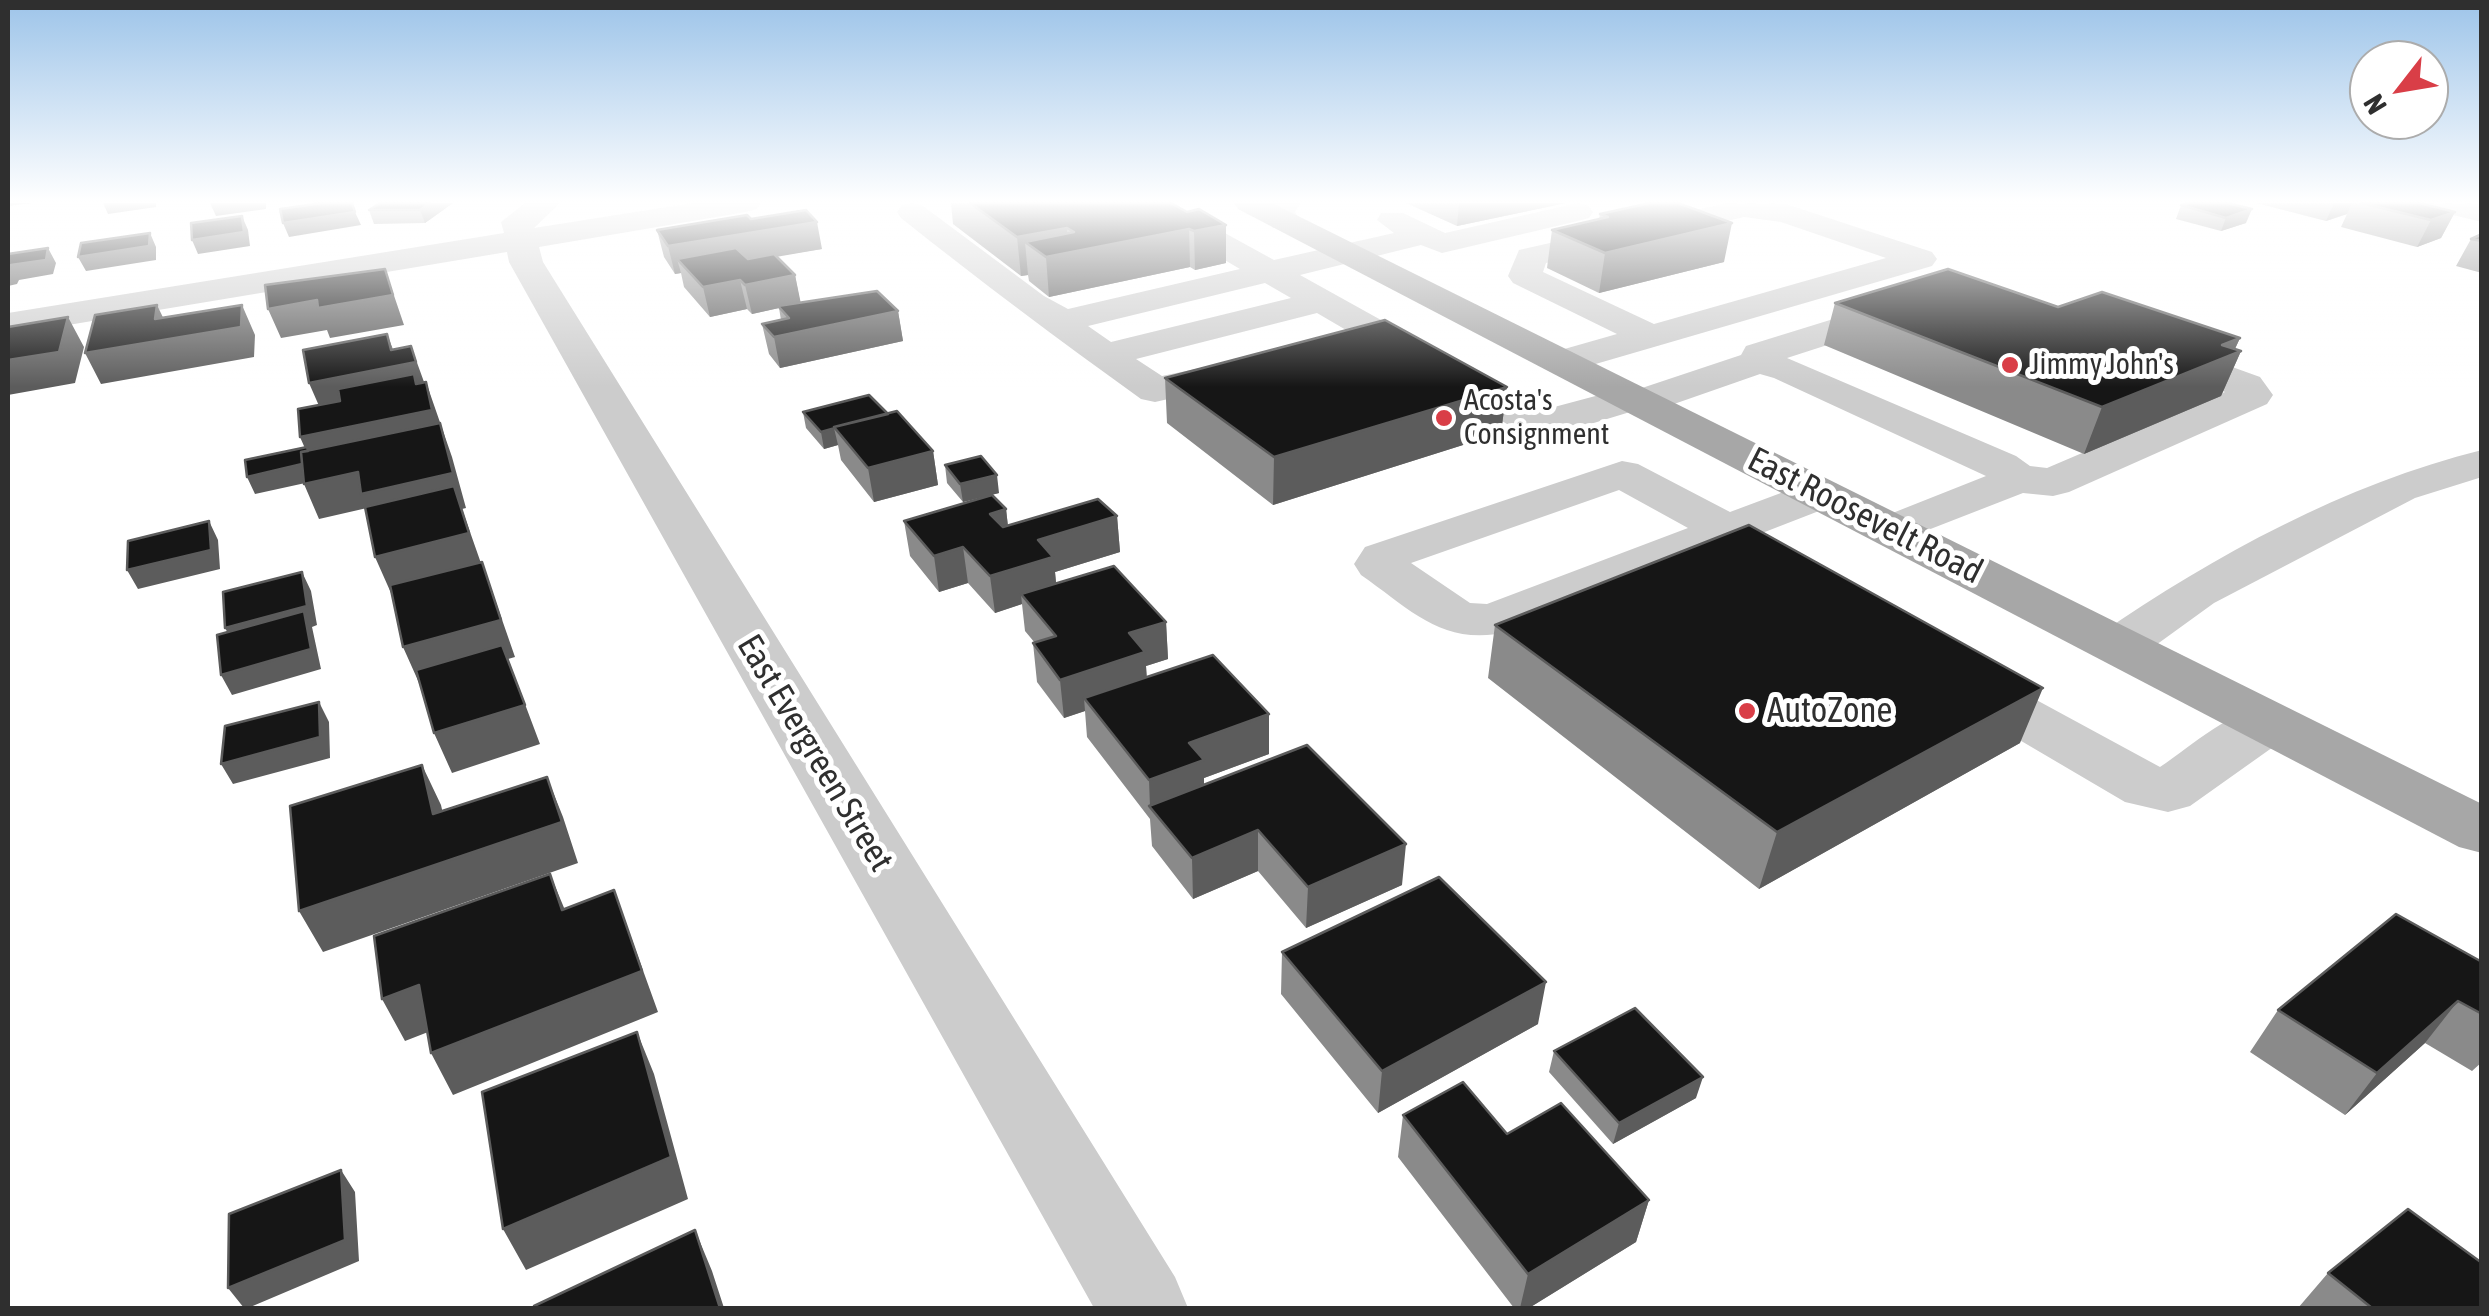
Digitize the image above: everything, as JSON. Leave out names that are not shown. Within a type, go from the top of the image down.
[{"type":"main road","name":"East Roosevelt Road","points":[[1409,264],[1561,362],[2482,830]]},
{"type":"street","points":[[8,324],[311,264]]},
{"type":"street","name":"East Evergreen Street","points":[[528,264],[1143,1308]]},
{"type":"street","points":[[985,264],[1031,304],[1063,321],[1104,355],[1162,391],[1267,364]]},
{"type":"street","points":[[1254,264],[1534,422],[1551,423],[1758,362],[1788,370],[2000,465],[2018,479]]},
{"type":"street","points":[[1063,321],[1266,272],[1281,264]]},
{"type":"street","points":[[1529,264],[1524,276],[1650,336]]},
{"type":"street","points":[[1561,362],[1901,264]]},
{"type":"street","points":[[1758,362],[1760,354],[1934,298]]},
{"type":"street","points":[[1104,355],[1318,302]]},
{"type":"street","points":[[1322,350],[1377,336]]},
{"type":"street","points":[[1892,530],[2018,479],[2053,482],[2253,394],[2246,386],[2120,340]]},
{"type":"street","points":[[2119,646],[2196,592],[2399,488],[2482,463]]},
{"type":"street","points":[[1821,494],[1726,530],[1493,620],[1458,619],[1379,564],[1382,557],[1622,474],[1726,530],[1758,567],[1828,606]]},
{"type":"street","points":[[1914,655],[2147,787],[2168,791],[2270,722]]},
{"type":"building","points":[[682,264],[784,264],[795,275],[745,285],[740,280],[703,287]]},
{"type":"building","points":[[385,269],[393,295],[318,308],[317,300],[268,309],[265,285]]},
{"type":"building","points":[[1948,269],[2058,307],[2102,292],[2240,338],[2222,345],[2241,351],[2102,407],[1835,303]]},
{"type":"building","points":[[877,291],[898,311],[774,337],[762,324],[789,318],[778,306]]},
{"type":"building","points":[[157,305],[155,319],[242,305],[241,327],[85,353],[95,315]]},
{"type":"building","points":[[68,317],[59,352],[8,360],[8,327]]},
{"type":"building","points":[[1385,320],[1507,387],[1274,457],[1165,378]]},
{"type":"building","points":[[387,334],[391,350],[411,346],[416,362],[309,383],[303,350]]},
{"type":"building","points":[[414,374],[416,384],[426,382],[432,410],[300,437],[298,409],[340,401],[338,389]]},
{"type":"building","points":[[869,395],[888,414],[821,432],[803,412]]},
{"type":"building","points":[[897,411],[933,451],[868,468],[834,427]]},
{"type":"building","points":[[440,423],[453,473],[361,494],[358,472],[304,484],[301,452]]},
{"type":"building","points":[[307,447],[308,451],[301,452],[302,464],[247,477],[245,460]]},
{"type":"building","points":[[981,456],[997,475],[960,484],[945,465]]},
{"type":"building","points":[[454,486],[469,533],[375,557],[365,507]]},
{"type":"building","points":[[992,495],[1006,509],[990,514],[1003,527],[1098,499],[1117,516],[1038,540],[1053,557],[990,576],[963,547],[934,556],[904,521]]},
{"type":"building","points":[[209,521],[211,550],[127,570],[128,541]]},
{"type":"building","name":"AutoZone","points":[[1749,525],[2043,688],[1777,832],[1495,625]]},
{"type":"building","points":[[482,562],[501,620],[403,647],[390,585]]},
{"type":"building","points":[[1114,566],[1166,622],[1129,633],[1145,652],[1060,680],[1033,643],[1056,636],[1021,594]]},
{"type":"building","points":[[302,572],[307,606],[225,628],[223,592]]},
{"type":"building","points":[[304,611],[311,649],[221,675],[217,635]]},
{"type":"building","points":[[502,645],[525,705],[434,733],[416,670]]},
{"type":"building","points":[[1213,655],[1269,714],[1189,743],[1204,760],[1149,780],[1084,698]]},
{"type":"building","points":[[319,702],[320,737],[221,764],[225,726]]},
{"type":"building","points":[[1307,745],[1406,844],[1308,887],[1258,830],[1192,858],[1149,806]]},
{"type":"building","points":[[422,765],[433,814],[547,777],[562,822],[299,911],[290,806]]},
{"type":"building","points":[[550,874],[562,910],[614,890],[642,971],[431,1053],[419,985],[382,999],[374,936]]},
{"type":"building","points":[[1439,877],[1546,982],[1382,1071],[1282,952]]},
{"type":"building","points":[[2396,914],[2482,962],[2482,1014],[2458,1001],[2377,1073],[2278,1010]]},
{"type":"building","points":[[1635,1008],[1703,1077],[1619,1123],[1554,1051]]},
{"type":"building","points":[[637,1032],[671,1157],[503,1229],[482,1092]]},
{"type":"building","points":[[1463,1082],[1507,1134],[1561,1103],[1649,1200],[1528,1274],[1403,1115]]},
{"type":"building","points":[[341,1170],[345,1240],[228,1288],[229,1214]]},
{"type":"building","points":[[2408,1209],[2482,1263],[2482,1308],[2372,1308],[2328,1273]]},
{"type":"building","points":[[695,1230],[720,1308],[534,1308],[534,1306]]},
{"type":"place","name":"Jimmy John's","points":[[2010,365]]},
{"type":"place","name":"Acosta's Consignment","points":[[1444,418]]},
{"type":"place","name":"AutoZone","points":[[1747,711]]}]
